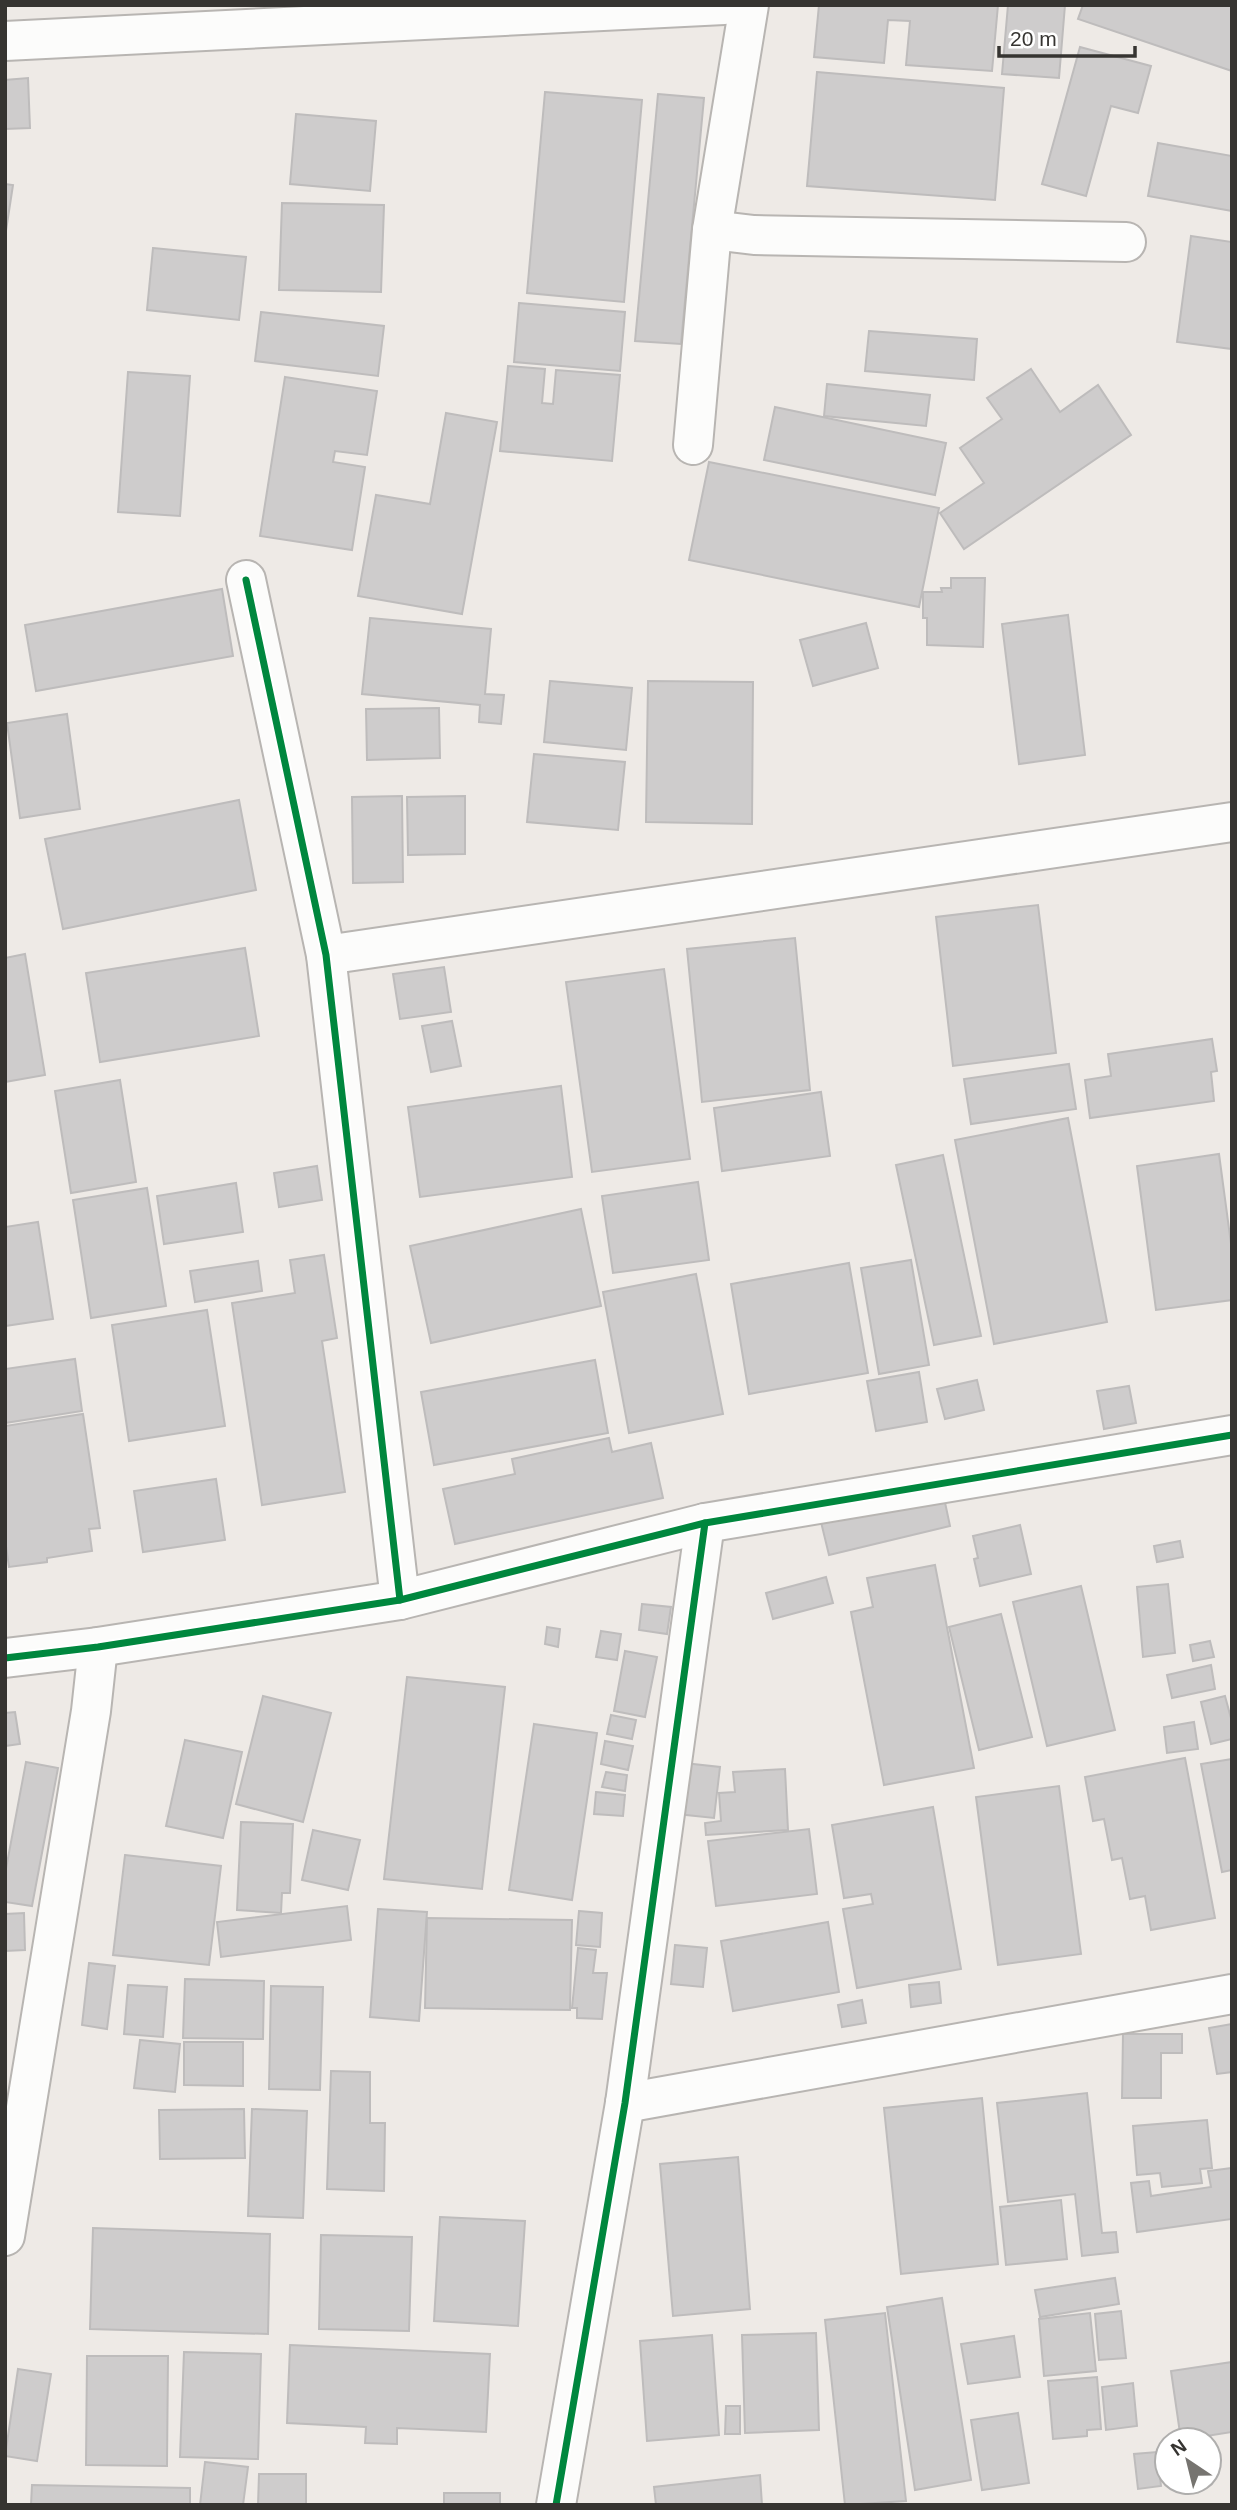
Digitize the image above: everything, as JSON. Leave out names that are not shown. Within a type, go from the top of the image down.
[{"type":"street","points":[[5,41],[724,5]]},
{"type":"street","points":[[693,445],[712,230],[749,5]]},
{"type":"street","points":[[712,230],[754,235],[1126,242]]},
{"type":"street","points":[[246,580],[326,955],[400,1600]]},
{"type":"street","points":[[326,955],[1232,822]]},
{"type":"street","points":[[5,1658],[98,1647],[400,1600],[705,1523],[1232,1435]]},
{"type":"street","points":[[556,2505],[625,2103],[705,1523]]},
{"type":"street","points":[[5,2236],[92,1711],[98,1647]]},
{"type":"street","points":[[625,2103],[1232,1994]]},
{"type":"building","points":[[819,5],[998,5],[992,71],[906,65],[910,21],[888,20],[884,63],[814,57]]},
{"type":"building","points":[[1008,5],[1065,5],[1059,78],[1002,74]]},
{"type":"building","points":[[1083,5],[1232,5],[1232,71],[1078,19]]},
{"type":"building","points":[[1080,47],[1151,66],[1138,113],[1111,106],[1086,196],[1042,184]]},
{"type":"building","points":[[817,72],[1004,88],[995,200],[807,186]]},
{"type":"building","points":[[28,78],[30,128],[5,129],[5,80]]},
{"type":"building","points":[[545,92],[642,100],[624,302],[527,293]]},
{"type":"building","points":[[658,94],[704,98],[681,344],[635,341]]},
{"type":"building","points":[[296,114],[376,121],[370,191],[290,184]]},
{"type":"building","points":[[1158,143],[1232,156],[1232,211],[1148,196]]},
{"type":"building","points":[[5,184],[13,185],[5,237]]},
{"type":"building","points":[[282,203],[384,205],[381,292],[279,290]]},
{"type":"building","points":[[1191,236],[1232,242],[1232,349],[1177,342]]},
{"type":"building","points":[[153,248],[246,257],[239,320],[147,310]]},
{"type":"building","points":[[519,303],[625,312],[620,371],[514,362]]},
{"type":"building","points":[[261,312],[384,326],[378,376],[255,361]]},
{"type":"building","points":[[869,331],[977,339],[974,380],[865,371]]},
{"type":"building","points":[[508,366],[545,369],[542,403],[553,404],[556,370],[620,375],[612,461],[500,451]]},
{"type":"building","points":[[1031,369],[1060,412],[1098,385],[1131,435],[964,549],[940,513],[984,483],[960,448],[1002,419],[987,398]]},
{"type":"building","points":[[128,372],[190,376],[180,516],[118,512]]},
{"type":"building","points":[[285,377],[377,391],[367,455],[335,451],[333,462],[365,467],[352,550],[260,536]]},
{"type":"building","points":[[827,384],[930,395],[926,426],[824,416]]},
{"type":"building","points":[[775,407],[946,443],[935,495],[764,460]]},
{"type":"building","points":[[446,413],[497,422],[462,614],[358,596],[376,495],[430,504]]},
{"type":"building","points":[[709,462],[939,508],[919,607],[689,560]]},
{"type":"building","points":[[951,578],[985,578],[983,647],[927,645],[923,592],[942,592],[941,588],[951,588]]},
{"type":"building","points":[[222,589],[233,656],[36,691],[25,625]]},
{"type":"building","points":[[1068,615],[1085,755],[1019,764],[1002,624]]},
{"type":"building","points":[[370,618],[491,629],[485,694],[504,695],[501,724],[479,722],[480,705],[362,694]]},
{"type":"building","points":[[866,623],[878,668],[813,686],[800,640]]},
{"type":"building","points":[[550,681],[632,688],[626,750],[544,742]]},
{"type":"building","points":[[648,681],[753,682],[752,824],[646,822]]},
{"type":"building","points":[[439,708],[440,758],[367,760],[366,709]]},
{"type":"building","points":[[67,714],[80,809],[20,818],[7,723]]},
{"type":"building","points":[[534,754],[625,762],[618,830],[527,822]]},
{"type":"building","points":[[402,796],[403,882],[353,883],[352,797]]},
{"type":"building","points":[[465,796],[465,854],[408,855],[407,797]]},
{"type":"building","points":[[239,800],[256,890],[63,929],[45,839]]},
{"type":"building","points":[[1038,905],[1056,1053],[953,1066],[936,917]]},
{"type":"building","points":[[795,938],[810,1090],[702,1102],[687,949]]},
{"type":"building","points":[[245,948],[259,1036],[100,1062],[86,973]]},
{"type":"building","points":[[25,954],[45,1075],[5,1082],[5,958]]},
{"type":"building","points":[[444,967],[451,1012],[400,1019],[393,974]]},
{"type":"building","points":[[664,969],[690,1159],[592,1172],[566,982]]},
{"type":"building","points":[[452,1021],[461,1066],[431,1072],[422,1026]]},
{"type":"building","points":[[1212,1039],[1217,1071],[1211,1072],[1214,1101],[1090,1118],[1085,1080],[1111,1076],[1108,1054]]},
{"type":"building","points":[[1069,1064],[1076,1109],[971,1124],[964,1079]]},
{"type":"building","points":[[120,1080],[136,1182],[71,1193],[55,1091]]},
{"type":"building","points":[[561,1086],[572,1177],[420,1197],[408,1107]]},
{"type":"building","points":[[821,1092],[830,1156],[722,1171],[714,1108]]},
{"type":"building","points":[[1068,1118],[1107,1322],[994,1344],[955,1140]]},
{"type":"building","points":[[1219,1154],[1232,1251],[1232,1300],[1156,1310],[1137,1166]]},
{"type":"building","points":[[943,1155],[981,1336],[934,1345],[896,1165]]},
{"type":"building","points":[[317,1166],[322,1200],[279,1207],[274,1173]]},
{"type":"building","points":[[698,1182],[709,1260],[613,1273],[602,1196]]},
{"type":"building","points":[[236,1183],[243,1232],[164,1244],[157,1196]]},
{"type":"building","points":[[147,1188],[166,1306],[91,1318],[73,1200]]},
{"type":"building","points":[[581,1209],[601,1306],[431,1343],[410,1246]]},
{"type":"building","points":[[38,1222],[53,1319],[5,1326],[5,1227]]},
{"type":"building","points":[[324,1255],[337,1338],[322,1341],[345,1492],[262,1505],[232,1303],[295,1293],[290,1260]]},
{"type":"building","points":[[911,1260],[929,1365],[879,1374],[861,1268]]},
{"type":"building","points":[[258,1261],[262,1291],[195,1302],[190,1271]]},
{"type":"building","points":[[849,1263],[868,1373],[749,1394],[731,1284]]},
{"type":"building","points":[[696,1274],[723,1414],[629,1433],[603,1292]]},
{"type":"building","points":[[207,1310],[225,1426],[129,1441],[112,1325]]},
{"type":"building","points":[[75,1359],[82,1411],[5,1423],[5,1369]]},
{"type":"building","points":[[595,1360],[608,1433],[434,1465],[421,1392]]},
{"type":"building","points":[[919,1372],[927,1422],[876,1431],[867,1381]]},
{"type":"building","points":[[977,1380],[984,1410],[945,1419],[937,1389]]},
{"type":"building","points":[[1129,1386],[1136,1423],[1104,1429],[1097,1391]]},
{"type":"building","points":[[83,1414],[100,1528],[89,1529],[92,1551],[47,1558],[47,1562],[9,1567],[5,1540],[5,1426]]},
{"type":"building","points":[[609,1438],[612,1452],[651,1443],[663,1498],[455,1544],[443,1489],[515,1474],[512,1459]]},
{"type":"building","points":[[216,1479],[225,1540],[143,1552],[134,1491]]},
{"type":"building","points":[[943,1493],[950,1526],[829,1555],[821,1522]]},
{"type":"building","points":[[1020,1525],[1031,1574],[980,1586],[974,1559],[978,1558],[973,1536]]},
{"type":"building","points":[[1180,1541],[1183,1557],[1157,1562],[1154,1546]]},
{"type":"building","points":[[935,1565],[974,1768],[884,1785],[851,1612],[873,1607],[867,1578]]},
{"type":"building","points":[[826,1577],[833,1603],[773,1619],[766,1593]]},
{"type":"building","points":[[1168,1584],[1175,1653],[1143,1657],[1137,1587]]},
{"type":"building","points":[[1081,1586],[1115,1730],[1047,1746],[1013,1602]]},
{"type":"building","points":[[642,1604],[671,1607],[667,1634],[639,1630]]},
{"type":"building","points":[[1001,1614],[1032,1737],[979,1750],[949,1627]]},
{"type":"building","points":[[547,1627],[560,1629],[558,1647],[545,1644]]},
{"type":"building","points":[[601,1631],[621,1634],[617,1660],[596,1657]]},
{"type":"building","points":[[1210,1641],[1214,1657],[1193,1661],[1190,1645]]},
{"type":"building","points":[[625,1651],[657,1657],[645,1717],[614,1711]]},
{"type":"building","points":[[1211,1665],[1215,1689],[1172,1698],[1167,1675]]},
{"type":"building","points":[[407,1677],[505,1687],[482,1889],[384,1879]]},
{"type":"building","points":[[263,1696],[331,1713],[303,1822],[236,1804]]},
{"type":"building","points":[[1225,1696],[1232,1722],[1232,1739],[1211,1744],[1201,1702]]},
{"type":"building","points":[[15,1712],[20,1744],[5,1746],[5,1713]]},
{"type":"building","points":[[611,1715],[636,1720],[632,1739],[607,1734]]},
{"type":"building","points":[[1194,1722],[1198,1749],[1167,1753],[1164,1727]]},
{"type":"building","points":[[534,1724],[597,1733],[572,1900],[509,1890]]},
{"type":"building","points":[[185,1740],[242,1752],[223,1838],[166,1826]]},
{"type":"building","points":[[605,1741],[633,1746],[628,1770],[601,1764]]},
{"type":"building","points":[[1185,1758],[1215,1918],[1151,1930],[1145,1896],[1130,1899],[1122,1858],[1112,1860],[1104,1819],[1093,1821],[1085,1777]]},
{"type":"building","points":[[1232,1759],[1232,1870],[1222,1872],[1201,1764]]},
{"type":"building","points":[[26,1762],[58,1768],[32,1906],[5,1902],[5,1874]]},
{"type":"building","points":[[684,1763],[720,1767],[714,1818],[677,1814]]},
{"type":"building","points":[[785,1769],[788,1830],[706,1835],[705,1823],[721,1821],[719,1793],[735,1792],[733,1772]]},
{"type":"building","points":[[606,1772],[627,1775],[625,1791],[602,1787]]},
{"type":"building","points":[[1059,1786],[1081,1954],[998,1965],[976,1797]]},
{"type":"building","points":[[596,1792],[625,1795],[623,1816],[594,1814]]},
{"type":"building","points":[[933,1807],[961,1969],[857,1988],[843,1909],[873,1904],[871,1894],[844,1898],[832,1825]]},
{"type":"building","points":[[241,1822],[293,1824],[290,1893],[282,1893],[281,1913],[237,1910]]},
{"type":"building","points":[[809,1829],[817,1894],[716,1906],[708,1841]]},
{"type":"building","points":[[313,1830],[360,1840],[348,1890],[302,1880]]},
{"type":"building","points":[[125,1855],[221,1866],[209,1965],[113,1955]]},
{"type":"building","points":[[347,1906],[351,1940],[221,1957],[217,1922]]},
{"type":"building","points":[[378,1909],[427,1912],[419,2021],[370,2017]]},
{"type":"building","points":[[579,1911],[602,1913],[600,1947],[576,1945]]},
{"type":"building","points":[[24,1913],[25,1950],[5,1951],[5,1914]]},
{"type":"building","points":[[427,1918],[572,1920],[570,2010],[425,2008]]},
{"type":"building","points":[[828,1922],[839,1992],[733,2011],[721,1941]]},
{"type":"building","points":[[675,1945],[707,1948],[703,1987],[671,1984]]},
{"type":"building","points":[[578,1948],[596,1950],[593,1973],[607,1973],[602,2019],[577,2018],[577,2008],[572,2008]]},
{"type":"building","points":[[89,1963],[115,1966],[107,2029],[82,2025]]},
{"type":"building","points":[[185,1979],[264,1981],[263,2039],[183,2038]]},
{"type":"building","points":[[939,1982],[941,2003],[911,2007],[909,1985]]},
{"type":"building","points":[[128,1985],[167,1987],[163,2037],[124,2034]]},
{"type":"building","points":[[271,1986],[323,1987],[320,2090],[269,2089]]},
{"type":"building","points":[[862,2000],[866,2023],[842,2027],[838,2005]]},
{"type":"building","points":[[1232,2024],[1232,2072],[1217,2074],[1209,2028]]},
{"type":"building","points":[[1123,2034],[1182,2034],[1182,2053],[1161,2053],[1161,2098],[1122,2098]]},
{"type":"building","points":[[140,2040],[180,2044],[175,2092],[134,2088]]},
{"type":"building","points":[[184,2042],[243,2042],[243,2086],[184,2085]]},
{"type":"building","points":[[331,2071],[370,2072],[370,2123],[385,2123],[384,2191],[327,2189]]},
{"type":"building","points":[[1087,2093],[1102,2233],[1116,2232],[1118,2252],[1082,2256],[1075,2194],[1008,2202],[997,2103]]},
{"type":"building","points":[[982,2098],[998,2264],[901,2274],[884,2108]]},
{"type":"building","points":[[244,2109],[245,2158],[160,2159],[159,2110]]},
{"type":"building","points":[[252,2109],[307,2111],[303,2218],[248,2216]]},
{"type":"building","points":[[1207,2120],[1212,2168],[1200,2169],[1202,2183],[1162,2187],[1160,2173],[1137,2175],[1133,2126]]},
{"type":"building","points":[[738,2157],[750,2309],[673,2316],[660,2164]]},
{"type":"building","points":[[1232,2168],[1232,2219],[1137,2232],[1131,2183],[1149,2181],[1151,2196],[1211,2187],[1208,2171]]},
{"type":"building","points":[[1061,2200],[1067,2259],[1006,2265],[1000,2207]]},
{"type":"building","points":[[440,2217],[525,2221],[518,2326],[434,2321]]},
{"type":"building","points":[[93,2228],[270,2234],[268,2334],[90,2329]]},
{"type":"building","points":[[321,2235],[412,2237],[409,2331],[319,2329]]},
{"type":"building","points":[[1115,2278],[1119,2304],[1040,2317],[1035,2290]]},
{"type":"building","points":[[942,2298],[971,2480],[915,2490],[887,2307]]},
{"type":"building","points":[[1121,2311],[1126,2358],[1099,2360],[1095,2314]]},
{"type":"building","points":[[885,2313],[906,2501],[845,2505],[825,2320]]},
{"type":"building","points":[[1090,2313],[1096,2371],[1044,2376],[1039,2319]]},
{"type":"building","points":[[816,2333],[819,2430],[745,2433],[742,2335]]},
{"type":"building","points":[[712,2335],[719,2435],[647,2441],[640,2341]]},
{"type":"building","points":[[1014,2336],[1020,2377],[968,2384],[961,2344]]},
{"type":"building","points":[[290,2345],[490,2354],[486,2432],[397,2428],[397,2444],[365,2443],[366,2427],[287,2423]]},
{"type":"building","points":[[184,2352],[261,2354],[258,2459],[180,2457]]},
{"type":"building","points":[[87,2356],[168,2356],[167,2466],[86,2465]]},
{"type":"building","points":[[1232,2362],[1232,2432],[1223,2433],[1223,2426],[1179,2426],[1171,2371]]},
{"type":"building","points":[[18,2369],[51,2374],[37,2461],[5,2456]]},
{"type":"building","points":[[1097,2377],[1101,2429],[1087,2430],[1087,2436],[1053,2439],[1048,2381]]},
{"type":"building","points":[[1133,2383],[1137,2426],[1106,2430],[1102,2387]]},
{"type":"building","points":[[726,2406],[740,2406],[740,2434],[725,2434]]},
{"type":"building","points":[[1018,2413],[1029,2483],[982,2490],[971,2420]]},
{"type":"building","points":[[1153,2452],[1153,2487],[1138,2489],[1134,2454]]},
{"type":"building","points":[[205,2462],[248,2467],[243,2505],[200,2505]]},
{"type":"building","points":[[259,2474],[306,2474],[306,2505],[258,2505]]},
{"type":"building","points":[[760,2475],[762,2505],[656,2505],[654,2487]]},
{"type":"building","points":[[32,2485],[190,2488],[190,2505],[31,2505]]},
{"type":"building","points":[[444,2493],[500,2493],[500,2505],[444,2505]]},
{"type":"cycle path","points":[[246,580],[326,955],[400,1600]]},
{"type":"cycle path","points":[[5,1658],[98,1647],[400,1600],[705,1523],[1232,1435]]},
{"type":"cycle path","points":[[556,2505],[625,2103],[705,1523]]}]
